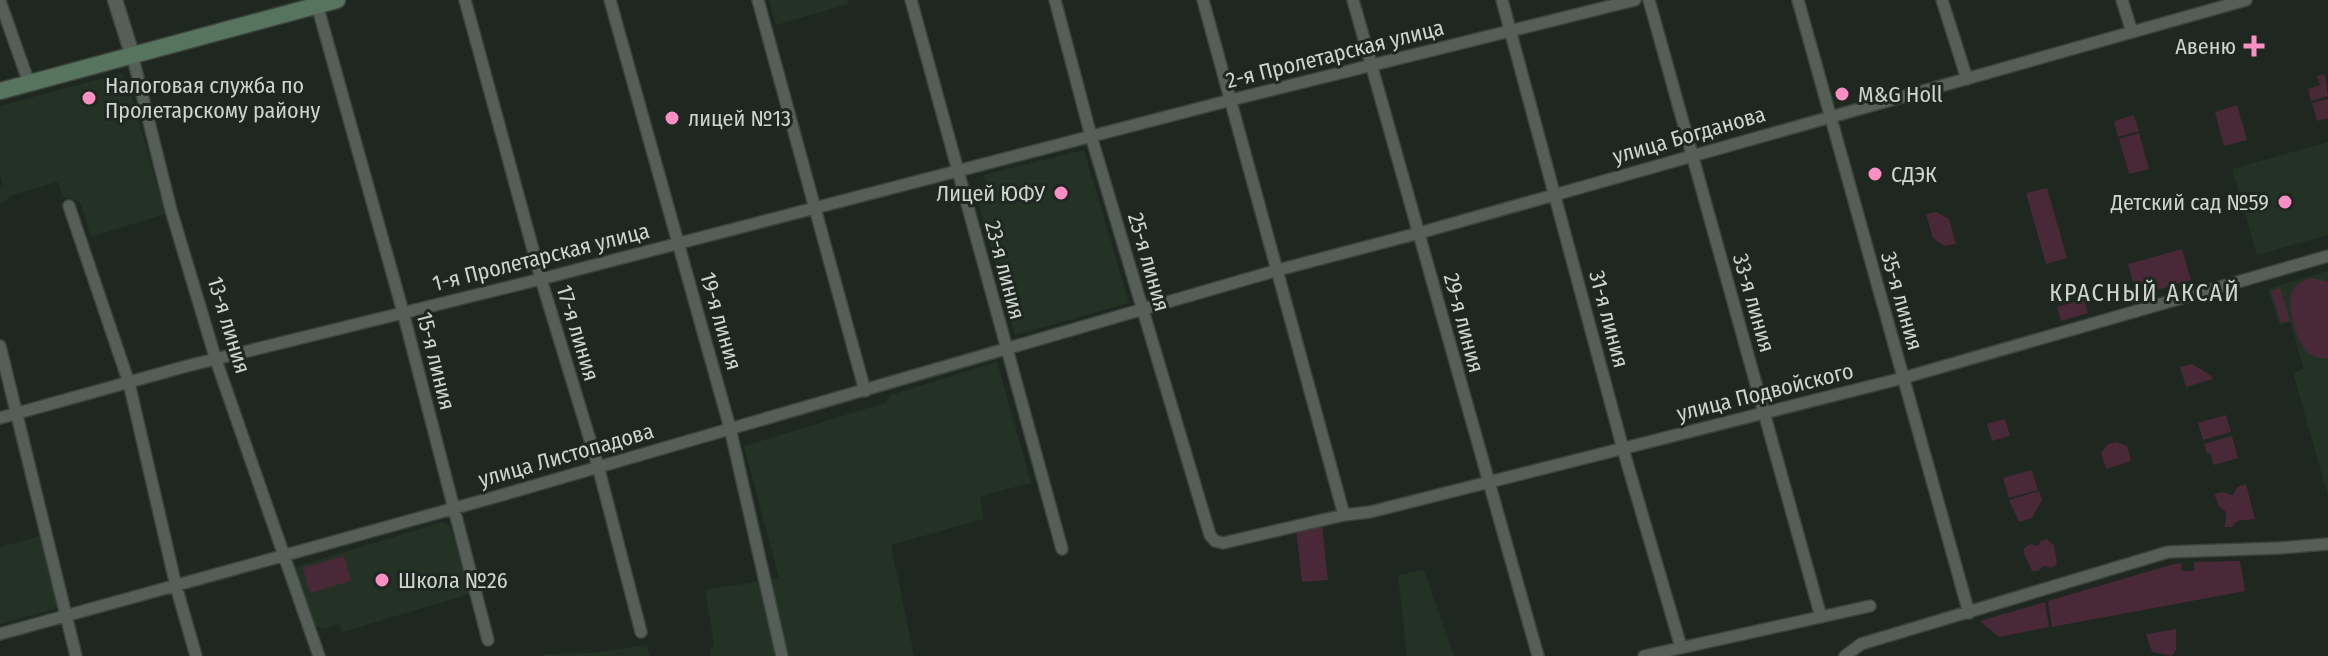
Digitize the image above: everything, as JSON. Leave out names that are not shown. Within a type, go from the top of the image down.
[{"type":"main road","points":[[0,91],[316,3],[337,0]]},
{"type":"street","name":"13-я линия","points":[[115,0],[132,54],[171,210],[216,360],[319,656]]},
{"type":"street","name":"17-я линия","points":[[465,0],[541,279],[598,466],[641,632]]},
{"type":"street","name":"19-я линия","points":[[610,0],[730,428],[782,656]]},
{"type":"street","points":[[758,0],[865,391]]},
{"type":"street","name":"23-я линия","points":[[911,0],[1062,549]]},
{"type":"street","name":"25-я линия","points":[[1055,0],[1091,136],[1210,535]]},
{"type":"street","points":[[1203,0],[1344,515]]},
{"type":"street","name":"29-я линия","points":[[1353,0],[1538,656]]},
{"type":"street","name":"31-я линия","points":[[1502,0],[1623,449],[1681,647]]},
{"type":"street","name":"2-я Пролетарская улица","points":[[1091,136],[1635,0]]},
{"type":"street","name":"33-я линия","points":[[1649,0],[1821,617]]},
{"type":"street","name":"35-я линия","points":[[1798,0],[1969,613]]},
{"type":"street","points":[[1942,0],[1967,79]]},
{"type":"street","points":[[2122,0],[2132,32]]},
{"type":"street","name":"улица Богданова","points":[[1142,309],[1967,79],[2132,32],[2213,5],[2246,0]]},
{"type":"street","points":[[0,1],[29,83]]},
{"type":"street","name":"15-я линия","points":[[316,3],[403,312],[488,640]]},
{"type":"street","name":"1-я Пролетарская улица","points":[[0,418],[1091,136]]},
{"type":"street","points":[[69,206],[129,383],[176,586],[196,656]]},
{"type":"street","name":"улица Подвойского","points":[[1210,535],[1215,541],[1223,543],[1344,515],[1370,512],[1623,449],[1903,378],[2328,256]]},
{"type":"street","name":"улица Листопадова","points":[[0,634],[284,557],[1142,309]]},
{"type":"street","points":[[0,346],[76,656]]},
{"type":"street","points":[[1845,656],[1861,644],[2168,552],[2328,544]]},
{"type":"street","points":[[1644,656],[1870,606]]},
{"type":"shaded area","points":[[769,0],[848,0],[849,4],[776,25]]},
{"type":"shaded area","points":[[122,73],[126,87],[129,87],[165,214],[91,237],[80,202],[62,196],[58,182],[11,195],[0,203],[0,187],[3,186],[0,175],[0,106]]},
{"type":"shaded area","points":[[2325,74],[2328,96],[2311,101],[2308,89],[2320,85],[2317,76]]},
{"type":"shaded area","points":[[2328,99],[2328,118],[2317,121],[2312,103]]},
{"type":"shaded area","points":[[2237,105],[2247,140],[2224,146],[2215,112]]},
{"type":"shaded area","points":[[2134,115],[2139,131],[2118,137],[2114,121]]},
{"type":"shaded area","points":[[2139,133],[2149,169],[2129,174],[2119,139]]},
{"type":"shaded area","name":"Детский сад №59","points":[[2328,142],[2328,235],[2257,255],[2232,169]]},
{"type":"shaded area","points":[[1084,150],[1129,303],[1015,335],[975,191],[988,188],[984,175]]},
{"type":"shaded area","points":[[2047,188],[2067,258],[2046,264],[2026,193]]},
{"type":"shaded area","points":[[1936,212],[1949,219],[1956,244],[1944,246],[1933,238],[1926,214]]},
{"type":"shaded area","points":[[2182,249],[2191,280],[2137,296],[2128,264]]},
{"type":"shaded area","points":[[2328,271],[2328,496],[2293,373],[2304,369],[2290,322],[2279,325],[2268,289]]},
{"type":"shaded area","points":[[2312,278],[2328,282],[2328,358],[2314,356],[2305,349],[2292,317],[2290,302],[2293,290]]},
{"type":"shaded area","points":[[2280,288],[2290,321],[2281,323],[2271,291]]},
{"type":"shaded area","points":[[2084,299],[2088,313],[2061,321],[2057,307]]},
{"type":"shaded area","points":[[997,362],[1031,483],[980,496],[984,519],[891,545],[914,656],[711,656],[710,650],[714,644],[705,590],[779,578],[744,446],[885,403],[891,395]]},
{"type":"shaded area","points":[[2192,364],[2213,379],[2186,387],[2180,367]]},
{"type":"shaded area","points":[[2226,415],[2231,432],[2203,440],[2198,423]]},
{"type":"shaded area","points":[[2005,419],[2010,436],[1992,441],[1987,424]]},
{"type":"shaded area","points":[[2232,436],[2238,458],[2214,465],[2204,444]]},
{"type":"shaded area","points":[[2116,442],[2127,446],[2131,461],[2106,469],[2101,453],[2108,444]]},
{"type":"shaded area","points":[[2032,470],[2038,490],[2009,498],[2003,478]]},
{"type":"shaded area","points":[[2246,484],[2255,519],[2237,521],[2232,527],[2225,527],[2226,512],[2219,506],[2214,494],[2233,495],[2237,487]]},
{"type":"shaded area","points":[[2039,491],[2042,500],[2032,518],[2019,522],[2009,500]]},
{"type":"shaded area","name":"Школа №26","points":[[443,522],[450,526],[470,594],[342,632],[339,624],[323,629],[312,625],[295,567]]},
{"type":"shaded area","points":[[1322,525],[1328,580],[1302,582],[1296,528]]},
{"type":"shaded area","points":[[41,536],[58,608],[0,624],[0,547]]},
{"type":"shaded area","points":[[2047,539],[2054,545],[2057,564],[2052,568],[2044,566],[2032,571],[2024,548],[2030,544],[2038,546]]},
{"type":"shaded area","points":[[344,556],[351,581],[310,593],[303,568]]},
{"type":"shaded area","points":[[2240,561],[2245,591],[2052,627],[2048,601],[2174,564],[2181,563],[2182,571],[2194,571],[2194,562]]},
{"type":"shaded area","points":[[1424,570],[1454,656],[1407,656],[1398,575]]},
{"type":"shaded area","points":[[2045,602],[2049,627],[1999,637],[1980,621]]},
{"type":"shaded area","points":[[2176,629],[2176,650],[2172,656],[2152,652],[2146,634]]},
{"type":"shaded area","points":[[647,645],[650,656],[544,656],[592,653]]},
{"type":"place","name":"Авеню","points":[[2254,46]]},
{"type":"place","name":"M&G Holl","points":[[1842,94]]},
{"type":"place","name":"Налоговая служба по Пролетарскому району","points":[[89,98]]},
{"type":"place","name":"лицей №13","points":[[672,118]]},
{"type":"place","name":"СДЭК","points":[[1875,174]]},
{"type":"place","name":"Лицей ЮФУ","points":[[1061,193]]},
{"type":"place","name":"Детский сад №59","points":[[2285,202]]},
{"type":"place","name":"Школа №26","points":[[382,580]]},
{"type":"district","name":"КРАСНЫЙ АКСАЙ","points":[[2145,293]]}]
